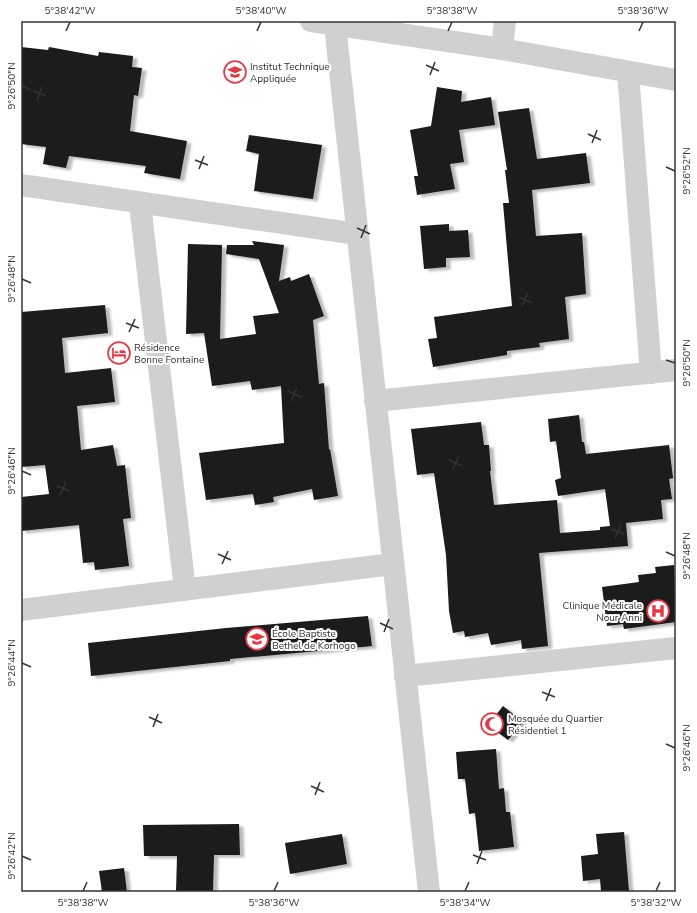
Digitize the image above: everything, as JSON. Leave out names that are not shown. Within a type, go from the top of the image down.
[{"type":"street","points":[[311,21],[502,49],[676,80]]},
{"type":"street","points":[[502,49],[505,21]]},
{"type":"street","points":[[335,25],[429,892]]},
{"type":"street","points":[[628,72],[651,373]]},
{"type":"street","points":[[21,185],[140,204],[357,234]]},
{"type":"street","points":[[140,204],[185,590]]},
{"type":"street","points":[[375,401],[676,370]]},
{"type":"street","points":[[21,610],[393,564]]},
{"type":"street","points":[[405,676],[676,648]]},
{"type":"building","points":[[21,47],[48,50],[49,47],[98,56],[99,52],[133,56],[132,67],[142,68],[138,96],[134,95],[130,131],[187,141],[180,179],[144,173],[146,166],[69,156],[66,168],[43,164],[46,147],[21,144]]},
{"type":"building","points":[[437,87],[462,91],[461,102],[491,97],[495,125],[459,130],[464,162],[450,164],[455,189],[417,195],[414,176],[418,176],[410,130],[431,126]]},
{"type":"building","points":[[529,108],[537,159],[586,153],[590,183],[532,190],[536,236],[582,233],[586,294],[565,297],[569,339],[539,343],[540,347],[507,351],[507,355],[433,367],[428,339],[437,338],[434,317],[512,306],[503,203],[509,203],[505,170],[507,170],[498,112]]},
{"type":"building","points":[[249,135],[322,145],[313,199],[254,191],[259,154],[246,151]]},
{"type":"building","points":[[449,224],[449,231],[468,230],[470,257],[446,258],[446,267],[424,269],[420,226]]},
{"type":"building","points":[[252,241],[284,245],[279,281],[290,277],[291,281],[309,274],[324,316],[313,320],[319,384],[324,383],[329,450],[330,449],[338,496],[314,500],[312,489],[273,497],[274,502],[255,505],[253,494],[206,500],[199,453],[284,443],[281,386],[252,390],[250,381],[212,386],[204,333],[186,334],[188,244],[222,245],[220,339],[256,334],[253,316],[279,313],[259,259],[226,254],[227,245],[254,245]]},
{"type":"building","points":[[105,305],[108,333],[62,338],[65,373],[111,368],[115,402],[77,406],[81,450],[113,445],[117,466],[125,465],[131,518],[123,519],[129,566],[95,570],[94,562],[83,563],[79,525],[21,531],[21,497],[49,494],[45,465],[21,467],[21,312]]},
{"type":"building","points":[[579,415],[582,442],[584,442],[586,454],[669,445],[673,478],[669,479],[672,499],[661,500],[663,519],[626,523],[628,546],[539,553],[548,646],[522,649],[521,640],[491,645],[488,633],[465,637],[464,631],[453,633],[449,611],[446,555],[434,473],[417,475],[411,429],[481,422],[484,445],[489,445],[494,505],[557,500],[560,533],[600,530],[600,527],[610,526],[605,489],[558,496],[555,480],[561,478],[556,441],[550,442],[548,419]]},
{"type":"building","points":[[674,565],[676,622],[624,629],[623,624],[607,626],[602,587],[639,582],[638,575],[656,573],[655,567]]},
{"type":"building","points":[[368,616],[372,646],[230,659],[230,661],[91,676],[88,643],[226,628]]},
{"type":"building","points":[[503,706],[523,722],[508,740],[488,725]]},
{"type":"building","points":[[496,749],[499,789],[504,788],[506,812],[510,812],[514,847],[479,851],[475,813],[469,814],[465,779],[458,779],[456,752]]},
{"type":"building","points":[[239,824],[240,855],[214,855],[213,892],[176,892],[177,856],[144,856],[143,825]]},
{"type":"building","points":[[624,832],[629,891],[601,892],[600,879],[583,881],[581,856],[598,854],[596,834]]},
{"type":"building","points":[[342,834],[347,864],[290,874],[285,843]]},
{"type":"building","points":[[124,868],[127,892],[102,892],[99,871]]},
{"type":"place","name":"Institut Technique Appliquée","points":[[235,72]]},
{"type":"place","name":"Résidence Bonne Fontaine","points":[[119,353]]},
{"type":"place","name":"Clinique Médicale Nour Anni","points":[[658,611]]},
{"type":"place","name":"École Baptiste Bethel de Korhogo","points":[[257,639]]},
{"type":"place","name":"Mosquée du Quartier Résidentiel 1","points":[[492,724]]}]
